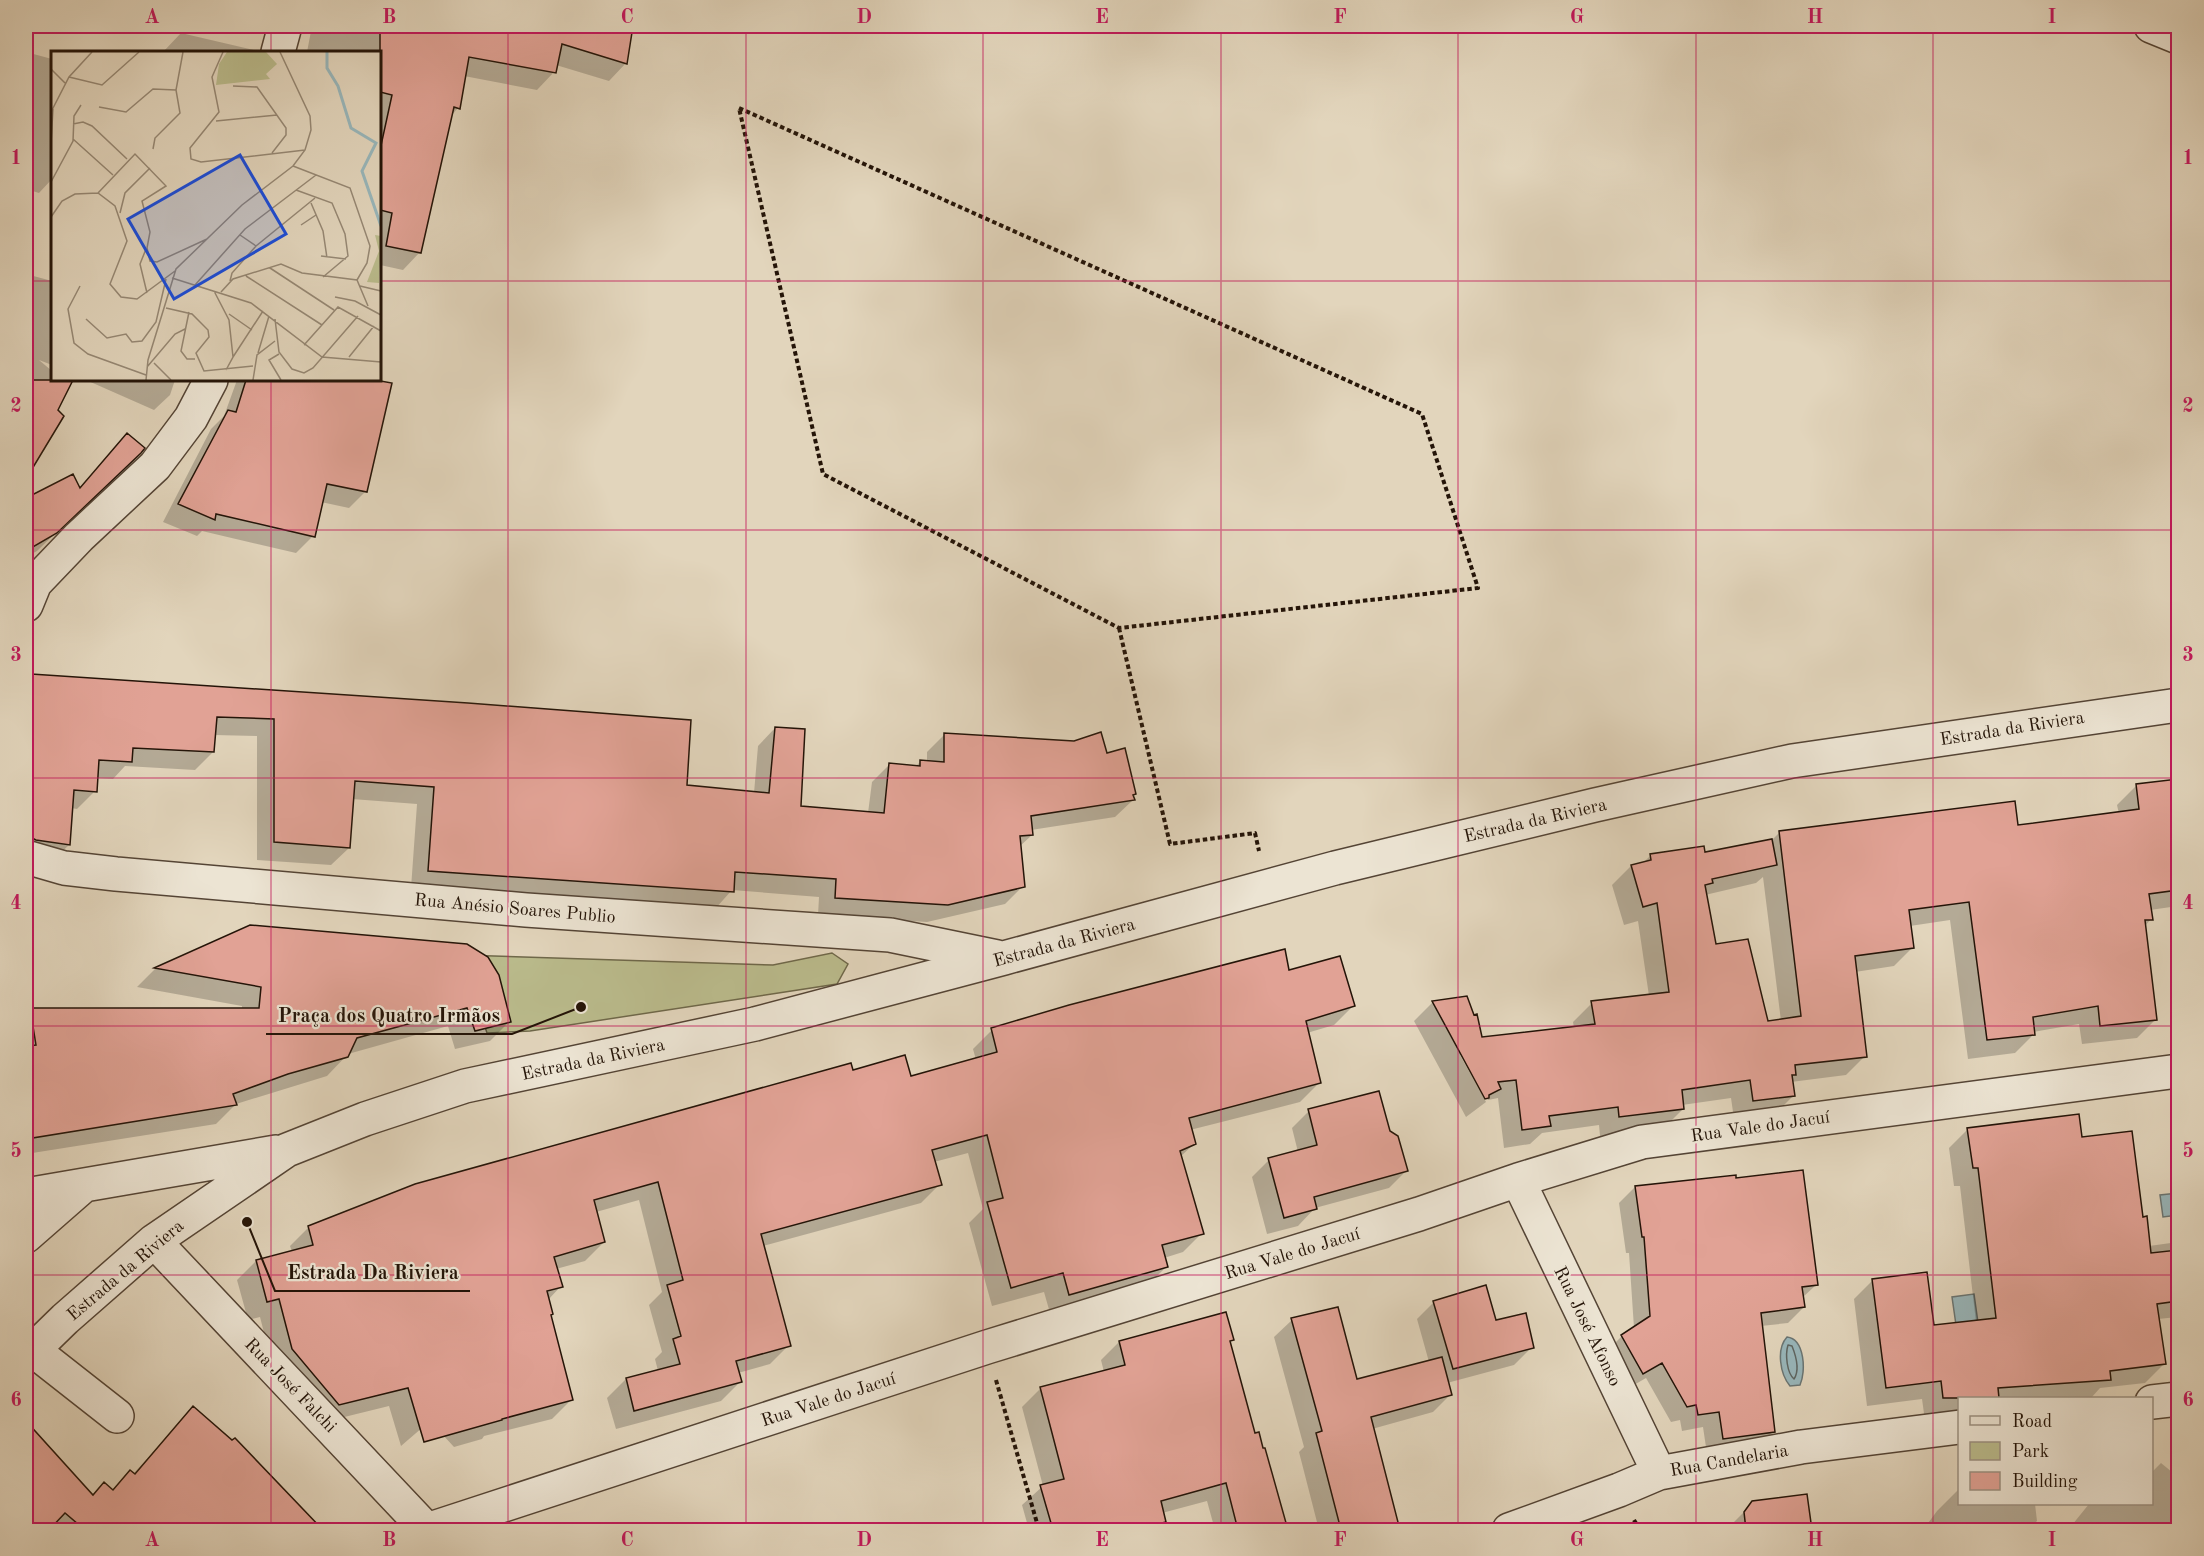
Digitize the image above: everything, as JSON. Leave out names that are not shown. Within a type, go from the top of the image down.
[{"type":"street","points":[[278,51],[285,26]]},
{"type":"street","points":[[2151,26],[2178,37]]},
{"type":"street","points":[[29,591],[79,537],[155,466],[190,418],[210,381]]},
{"type":"street","name":"Estrada da Riviera","points":[[29,1353],[154,1241],[287,1150],[365,1119],[465,1086],[755,1024],[1335,868],[1595,805],[1791,761],[2178,705]]},
{"type":"street","name":"Rua Anésio Soares Publio","points":[[26,857],[64,868],[116,874],[526,910],[890,935],[1004,958]]},
{"type":"street","name":"Rua Vale do Jacuí","points":[[427,1530],[987,1347],[1419,1214],[1518,1180],[1642,1142],[2178,1071]]},
{"type":"street","points":[[26,1195],[287,1150]]},
{"type":"street","name":"Rua José Afonso","points":[[1518,1180],[1659,1473]]},
{"type":"street","points":[[26,1236],[82,1187]]},
{"type":"street","name":"Rua José Falchi","points":[[154,1241],[427,1530]]},
{"type":"street","points":[[29,1353],[117,1416]]},
{"type":"street","points":[[2153,1402],[2178,1399]]},
{"type":"street","name":"Rua Candelaria","points":[[1509,1530],[1659,1473],[1801,1447],[1958,1427]]},
{"type":"path","points":[[1119,628],[1478,588],[1422,414],[739,108],[823,474],[1119,628],[1170,844],[1255,832]]},
{"type":"path","points":[[987,1347],[1039,1530]]},
{"type":"green space","points":[[832,953],[848,964],[837,984],[530,1031],[487,1033],[462,955],[773,965]]},
{"type":"water","points":[[2178,1193],[2178,1215],[2163,1217],[2160,1195]]},
{"type":"water","points":[[1974,1294],[1980,1337],[1957,1332],[1952,1297]]},
{"type":"water","points":[[1787,1337],[1793,1339],[1801,1350],[1803,1372],[1800,1385],[1790,1386],[1782,1368],[1781,1348]]},
{"type":"building","points":[[380,26],[633,26],[627,64],[562,44],[556,73],[469,57],[460,109],[454,107],[421,253],[386,246],[392,213],[381,210],[381,145],[392,95],[381,92]]},
{"type":"building","points":[[26,380],[72,381],[58,410],[64,416],[26,479]]},
{"type":"building","points":[[246,381],[381,381],[392,383],[367,492],[327,484],[315,537],[216,514],[215,520],[178,504],[228,410],[236,412]]},
{"type":"building","points":[[127,433],[145,448],[141,453],[57,533],[26,551],[26,498],[73,474],[80,488]]},
{"type":"building","points":[[31,674],[691,720],[687,785],[769,793],[775,727],[805,729],[801,806],[884,813],[889,763],[920,766],[920,760],[944,762],[944,733],[1074,741],[1101,732],[1107,753],[1125,748],[1136,794],[1133,795],[1135,800],[1031,816],[1033,835],[1020,836],[1025,887],[948,905],[835,898],[836,879],[735,872],[734,892],[428,871],[434,787],[355,781],[350,848],[274,842],[274,719],[217,717],[214,752],[133,748],[132,762],[99,760],[97,792],[74,790],[70,845],[36,840],[26,835],[26,805],[32,741],[28,742],[26,687]]},
{"type":"building","points":[[2178,779],[2178,890],[2149,894],[2153,920],[2145,920],[2157,1020],[2100,1026],[2098,1006],[2033,1017],[2035,1035],[1987,1040],[1969,902],[1909,910],[1914,948],[1855,956],[1867,1057],[1795,1065],[1796,1075],[1792,1075],[1795,1096],[1753,1101],[1750,1080],[1682,1090],[1684,1109],[1619,1117],[1618,1107],[1549,1116],[1551,1126],[1522,1130],[1516,1080],[1498,1082],[1501,1089],[1485,1099],[1432,1001],[1467,996],[1474,1015],[1477,1014],[1482,1037],[1595,1024],[1591,1001],[1669,992],[1657,903],[1643,907],[1631,865],[1651,860],[1650,854],[1704,846],[1705,852],[1772,839],[1777,865],[1712,879],[1713,883],[1705,885],[1716,944],[1748,939],[1768,1021],[1801,1016],[1779,831],[2015,801],[2018,825],[2139,809],[2136,784]]},
{"type":"building","points":[[250,925],[467,944],[488,957],[499,975],[511,1022],[475,1031],[467,1008],[357,1038],[348,1057],[288,1074],[233,1094],[237,1105],[26,1139],[26,1046],[36,1045],[30,1008],[259,1008],[261,987],[154,968]]},
{"type":"building","points":[[1285,949],[1289,970],[1340,956],[1355,1006],[1306,1021],[1321,1083],[1189,1118],[1196,1144],[1180,1151],[1204,1234],[1162,1245],[1168,1267],[1069,1295],[1063,1273],[1011,1288],[987,1202],[1003,1198],[987,1135],[932,1150],[942,1185],[761,1234],[791,1346],[736,1361],[742,1382],[634,1411],[626,1378],[680,1364],[673,1339],[681,1336],[667,1285],[683,1280],[658,1182],[594,1200],[605,1242],[554,1257],[563,1287],[547,1291],[573,1400],[424,1442],[408,1388],[339,1405],[292,1349],[279,1299],[267,1302],[256,1260],[313,1245],[308,1226],[415,1184],[851,1063],[853,1070],[905,1055],[911,1076],[997,1052],[991,1028],[1069,1005]]},
{"type":"building","points":[[1379,1091],[1390,1131],[1398,1136],[1408,1171],[1314,1197],[1317,1209],[1284,1218],[1268,1158],[1317,1145],[1308,1109]]},
{"type":"building","points":[[2079,1114],[2082,1137],[2132,1131],[2143,1217],[2147,1216],[2151,1253],[2178,1250],[2178,1301],[2157,1304],[2166,1364],[2110,1371],[2111,1380],[1998,1388],[1999,1397],[1943,1398],[1941,1381],[1886,1388],[1872,1279],[1927,1272],[1934,1325],[1996,1318],[1978,1168],[1973,1168],[1967,1128]]},
{"type":"building","points":[[1803,1170],[1818,1285],[1802,1287],[1805,1307],[1761,1313],[1775,1432],[1723,1439],[1719,1412],[1698,1415],[1696,1405],[1687,1407],[1662,1363],[1643,1374],[1621,1335],[1650,1316],[1644,1237],[1642,1237],[1635,1186]]},
{"type":"building","points":[[1486,1285],[1496,1320],[1526,1313],[1534,1348],[1453,1369],[1433,1301]]},
{"type":"building","points":[[1338,1307],[1357,1379],[1442,1357],[1452,1395],[1371,1417],[1400,1530],[1341,1530],[1316,1433],[1322,1431],[1291,1318]]},
{"type":"building","points":[[1226,1312],[1234,1340],[1230,1341],[1255,1433],[1259,1432],[1263,1448],[1265,1448],[1288,1530],[1238,1530],[1226,1483],[1161,1501],[1166,1522],[1132,1530],[1053,1530],[1040,1485],[1064,1479],[1040,1387],[1125,1365],[1119,1341]]},
{"type":"building","points":[[193,1406],[232,1440],[235,1438],[323,1530],[85,1530],[65,1513],[49,1530],[26,1530],[26,1421],[93,1495],[104,1482],[113,1490],[130,1470],[135,1474]]},
{"type":"building","points":[[1807,1494],[1812,1530],[1746,1530],[1744,1512],[1752,1501]]},
{"type":"place","name":"Praça dos Quatro Irmãos","points":[[581,1007]]},
{"type":"place","name":"Estrada Da Riviera","points":[[247,1222]]}]
